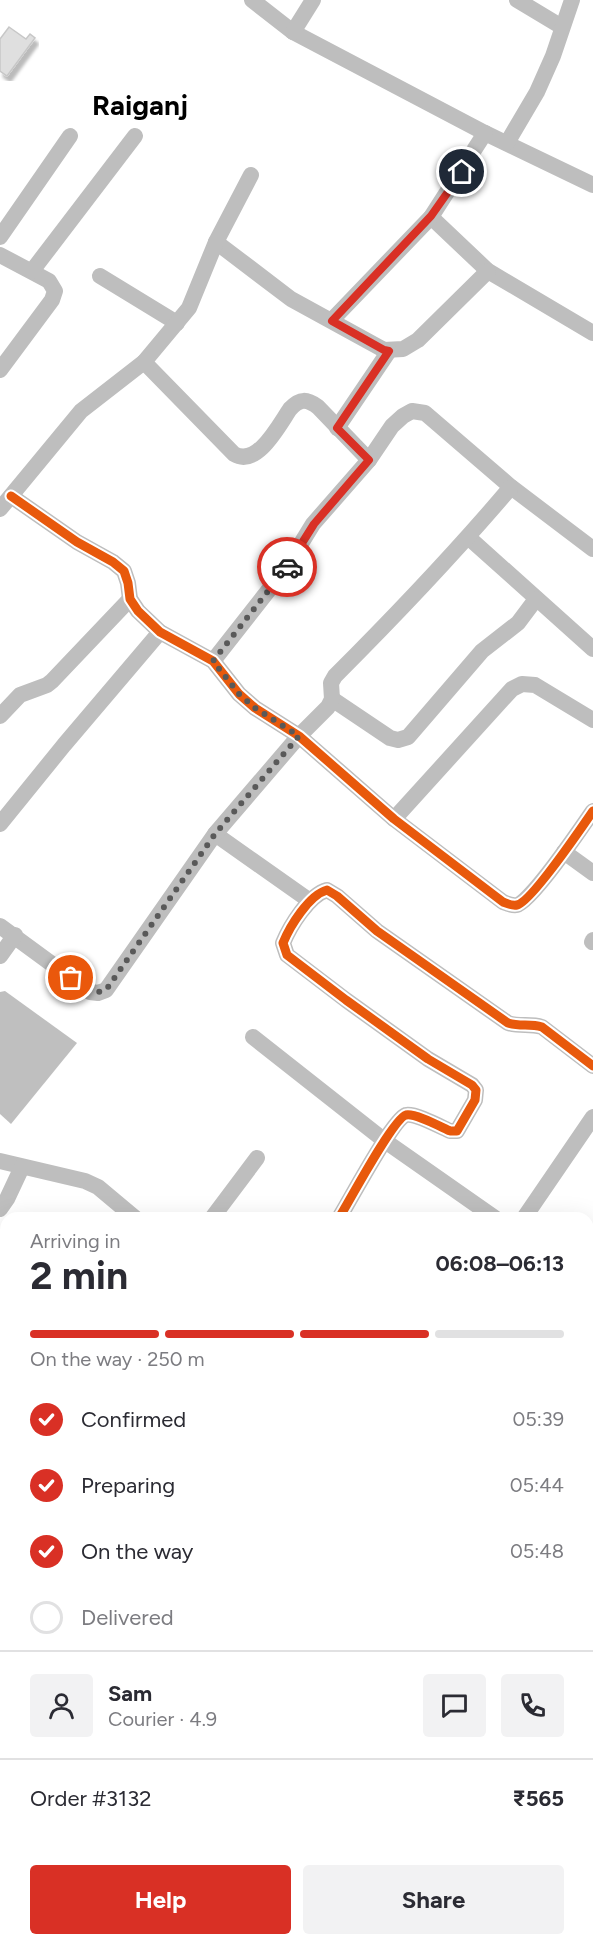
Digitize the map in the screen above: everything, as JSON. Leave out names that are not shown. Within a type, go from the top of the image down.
[{"type":"street","points":[[252,0],[293,32],[485,133],[593,185]]},
{"type":"street","points":[[293,32],[313,0]]},
{"type":"street","points":[[517,0],[562,27]]},
{"type":"street","points":[[507,143],[537,92],[553,57],[572,0]]},
{"type":"street","points":[[332,321],[431,216],[485,133]]},
{"type":"street","points":[[0,237],[70,136]]},
{"type":"street","points":[[32,271],[135,136]]},
{"type":"street","points":[[251,175],[216,242],[189,308],[144,363],[81,411],[6,502],[113,562],[124,571],[130,598],[138,611],[160,632],[213,661],[239,694],[255,708],[299,736],[394,819],[503,902],[518,905],[527,898],[593,811]]},
{"type":"street","points":[[431,216],[488,271],[593,333]]},
{"type":"street","points":[[216,242],[291,299],[389,351],[403,349],[418,340],[488,271]]},
{"type":"street","points":[[0,255],[49,281],[55,291],[52,300],[0,370]]},
{"type":"street","points":[[100,276],[177,323]]},
{"type":"street","points":[[337,428],[389,351]]},
{"type":"street","points":[[144,363],[240,458],[249,458],[261,449],[290,409],[303,400],[310,401],[318,408],[369,460]]},
{"type":"street","points":[[213,661],[286,568],[314,524],[369,460],[392,426],[412,411],[424,413],[511,487],[593,549]]},
{"type":"street","points":[[0,926],[90,992],[98,993],[106,990],[215,834],[299,736],[328,707],[332,699],[331,683],[335,676],[396,615],[511,487]]},
{"type":"street","points":[[468,537],[593,649]]},
{"type":"street","points":[[0,716],[20,694],[47,685],[52,681],[130,598]]},
{"type":"street","points":[[332,699],[390,738],[398,740],[408,736],[482,651],[518,623],[536,599]]},
{"type":"street","points":[[0,824],[64,744],[160,632]]},
{"type":"street","points":[[394,819],[512,689],[522,684],[535,685],[593,720]]},
{"type":"street","points":[[215,834],[310,901]]},
{"type":"street","points":[[564,852],[593,873]]},
{"type":"street","points":[[343,1212],[385,1141],[406,1115],[413,1115],[450,1131],[457,1131],[476,1100],[476,1090],[373,1020],[287,955],[283,943],[288,930],[319,892],[327,890],[337,896],[377,931],[498,1017],[514,1026],[532,1024],[542,1027],[593,1066]]},
{"type":"street","points":[[0,956],[15,935]]},
{"type":"street","points":[[253,1037],[385,1141],[486,1212]]},
{"type":"street","points":[[528,1212],[593,1117]]},
{"type":"street","points":[[216,1212],[256,1158]]},
{"type":"street","points":[[0,1161],[73,1177],[98,1187],[128,1212]]},
{"type":"street","points":[[0,1209],[22,1167]]},
{"type":"shaded area","points":[[5,991],[77,1043],[11,1124],[0,1114],[0,992]]},
{"type":"building","points":[[9,27],[26,39],[30,34],[35,38],[7,76],[0,71],[0,39]]},
{"type":"cycle path","points":[[11,496],[77,542],[113,562],[124,571],[130,599],[138,611],[160,632],[213,661],[239,694],[255,708],[299,736],[394,819],[503,902],[517,905],[524,901],[556,863],[593,811]]},
{"type":"cycle path","points":[[343,1212],[382,1145],[400,1120],[410,1115],[450,1131],[457,1131],[475,1100],[476,1090],[472,1085],[428,1059],[287,955],[283,943],[290,928],[307,904],[320,893],[327,890],[337,896],[377,931],[508,1023],[542,1027],[593,1066]]},
{"type":"way so far","points":[[71,978],[90,992],[98,993],[106,990],[215,834],[299,736],[255,708],[239,694],[213,661],[287,567]]},
{"type":"district","name":"Raiganj","points":[[140,105]]},
{"type":"route","points":[[287,567],[314,524],[369,460],[337,428],[389,351],[332,321],[431,216],[462,172]]}]
